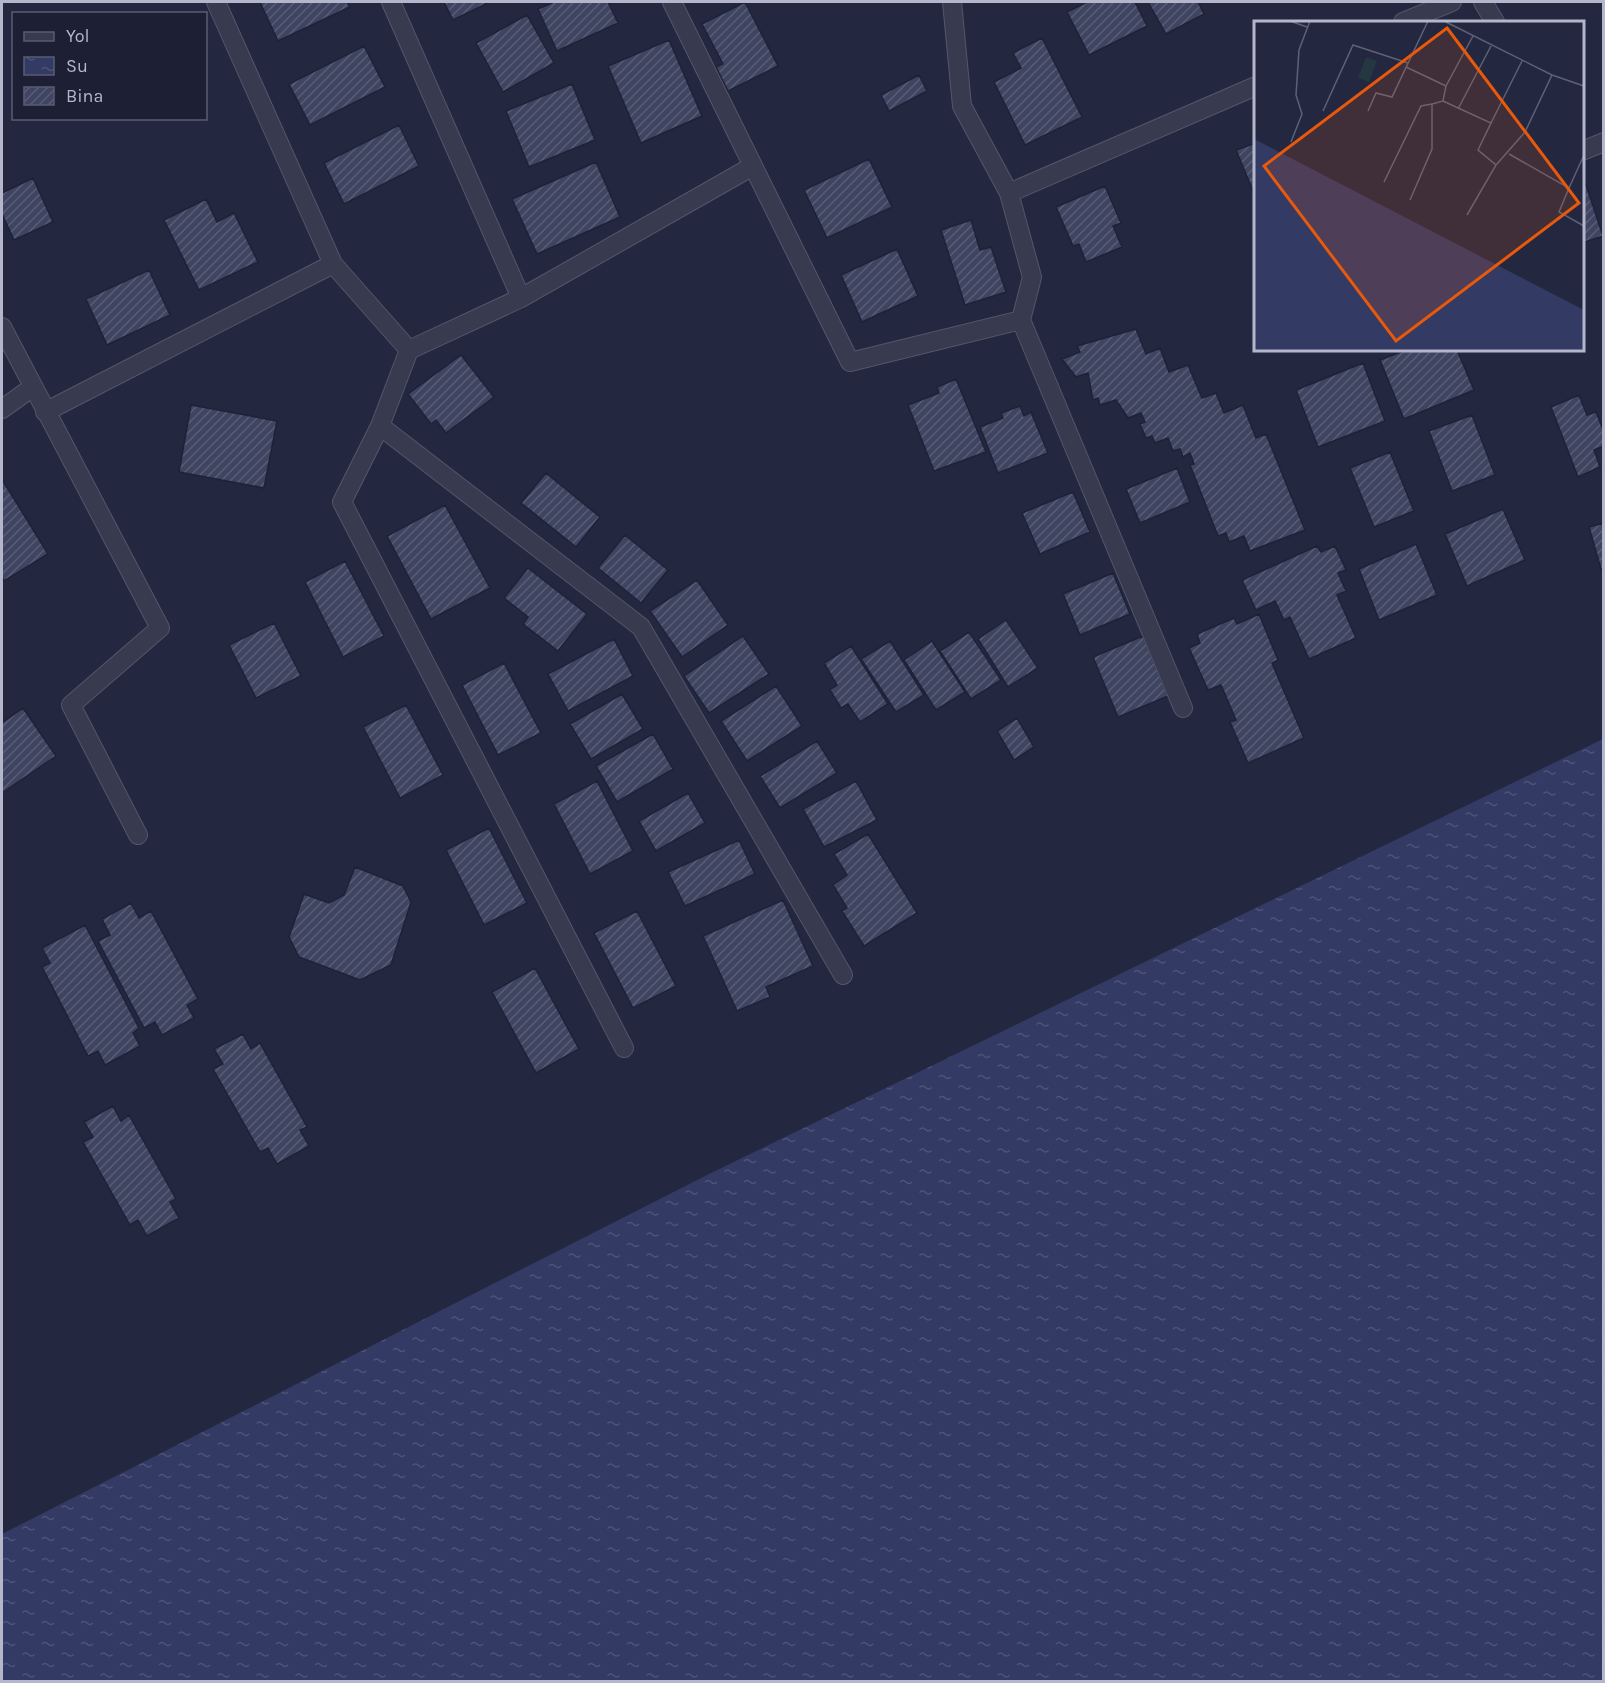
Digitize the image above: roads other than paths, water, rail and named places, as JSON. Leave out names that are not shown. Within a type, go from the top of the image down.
[{"type":"street","points":[[216,2],[333,264],[409,350]]},
{"type":"street","points":[[391,2],[521,298]]},
{"type":"street","points":[[672,2],[850,362],[1021,320]]},
{"type":"street","points":[[952,2],[962,106],[1009,193],[1032,277],[1021,320],[1183,708]]},
{"type":"street","points":[[1405,21],[1452,2]]},
{"type":"street","points":[[1483,2],[1494,21]]},
{"type":"street","points":[[1009,193],[1254,87]]},
{"type":"street","points":[[1584,150],[1604,142]]},
{"type":"street","points":[[624,1048],[342,502],[380,426],[409,350],[521,298],[753,166]]},
{"type":"street","points":[[45,412],[333,264]]},
{"type":"street","points":[[2,327],[160,628],[71,705],[138,835]]},
{"type":"street","points":[[2,409],[33,387]]},
{"type":"street","points":[[380,426],[641,627],[843,975]]},
{"type":"water","points":[[1603,739],[1603,1681],[2,1681],[2,1534],[705,1176]]}]
